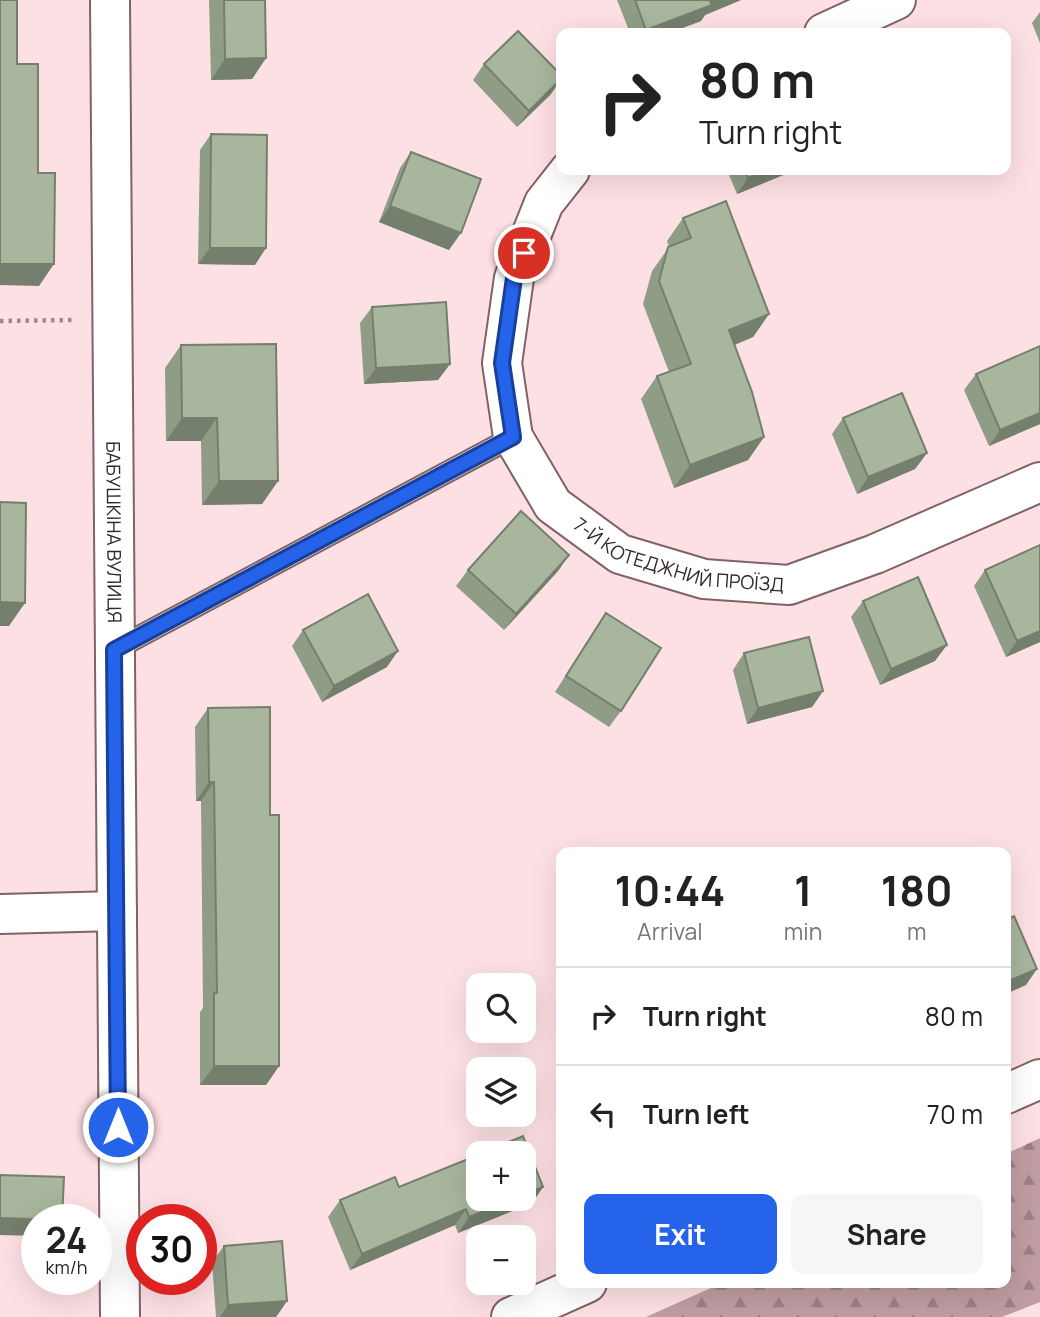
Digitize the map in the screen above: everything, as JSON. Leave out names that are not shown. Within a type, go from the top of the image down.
[{"type":"street","name":"БАБУШКІНА ВУЛИЦЯ","points":[[110,0],[120,1317]]},
{"type":"street","points":[[835,28],[896,0]]},
{"type":"street","name":"7-Й КОТЕДЖНИЙ ПРОЇЗД","points":[[566,175],[544,203],[514,278],[502,363],[513,437],[553,505],[620,554],[704,579],[789,585],[875,554],[1040,482]]},
{"type":"street","points":[[0,914],[117,911]]},
{"type":"street","points":[[1011,1092],[1040,1079]]},
{"type":"street","points":[[511,1317],[576,1288]]},
{"type":"lane","points":[[114,650],[513,437]]},
{"type":"path","points":[[0,321],[112,319]]},
{"type":"green space","points":[[1040,1138],[1040,1302],[1002,1317],[646,1317],[711,1288],[1011,1288],[1011,1152]]},
{"type":"building","points":[[0,0],[17,0],[17,64],[38,64],[38,173],[55,173],[54,264],[0,264]]},
{"type":"building","points":[[224,0],[265,0],[266,58],[225,59]]},
{"type":"building","points":[[635,0],[713,0],[710,1],[712,5],[645,28]]},
{"type":"building","points":[[518,31],[556,70],[556,84],[529,111],[484,64]]},
{"type":"building","points":[[211,134],[267,135],[266,248],[210,248]]},
{"type":"building","points":[[411,152],[481,179],[461,233],[390,206]]},
{"type":"building","points":[[726,201],[769,314],[729,330],[752,392],[764,437],[690,465],[657,376],[691,364],[659,281],[668,247],[691,238],[683,218]]},
{"type":"building","points":[[446,302],[450,364],[376,368],[372,307]]},
{"type":"building","points":[[276,344],[278,481],[219,481],[217,418],[182,418],[181,345]]},
{"type":"building","points":[[1040,346],[1040,413],[1000,430],[976,374]]},
{"type":"building","points":[[902,393],[927,453],[868,477],[843,418]]},
{"type":"building","points":[[0,502],[26,503],[25,603],[0,602]]},
{"type":"building","points":[[521,511],[569,555],[516,614],[468,570]]},
{"type":"building","points":[[1040,545],[1040,631],[1017,641],[985,570]]},
{"type":"building","points":[[918,577],[947,645],[891,669],[863,601]]},
{"type":"building","points":[[368,594],[398,651],[334,686],[303,630]]},
{"type":"building","points":[[606,613],[661,648],[621,711],[566,676]]},
{"type":"building","points":[[809,637],[823,691],[758,708],[744,653]]},
{"type":"building","points":[[270,707],[270,815],[279,815],[279,1066],[214,1066],[214,993],[217,993],[214,782],[209,782],[208,708]]},
{"type":"building","points":[[1014,916],[1037,969],[1011,980],[1011,918]]},
{"type":"building","points":[[523,1136],[525,1141],[511,1141]]},
{"type":"building","points":[[466,1160],[466,1209],[362,1254],[340,1200],[395,1177],[399,1187]]},
{"type":"building","points":[[536,1169],[543,1187],[536,1190]]},
{"type":"building","points":[[0,1175],[64,1177],[63,1204],[21,1204],[21,1219],[0,1218]]},
{"type":"building","points":[[467,1211],[484,1211],[469,1217]]},
{"type":"building","points":[[282,1241],[287,1301],[228,1305],[224,1246]]},
{"type":"route","points":[[118,1127],[114,650],[513,437],[502,363],[514,278],[524,253]]}]
